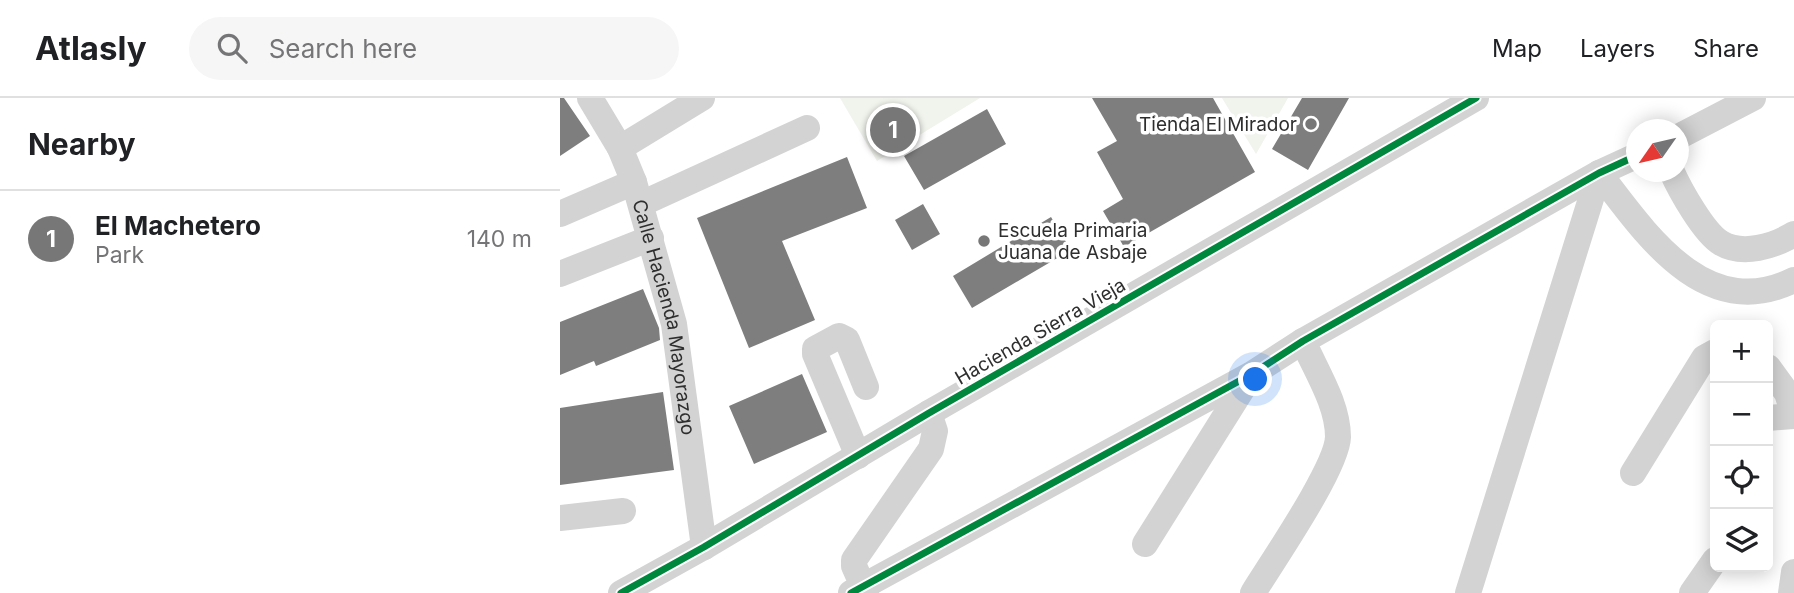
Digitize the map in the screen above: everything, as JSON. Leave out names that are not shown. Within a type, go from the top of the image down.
[{"type":"street","name":"Calle Hacienda Mayorazgo","points":[[590,98],[620,148],[638,193],[674,324],[704,547]]},
{"type":"street","points":[[620,148],[702,98]]},
{"type":"street","points":[[1689,131],[1753,98]]},
{"type":"street","name":"Hacienda Sierra Vieja","points":[[621,593],[1471,100]]},
{"type":"street","points":[[560,214],[638,193],[807,128]]},
{"type":"street","points":[[929,413],[935,431],[931,449],[854,560],[860,591],[1252,374],[1303,341],[1599,173],[1626,161]]},
{"type":"street","points":[[1599,173],[1639,226],[1670,258],[1705,283],[1726,289],[1754,291],[1794,280]]},
{"type":"street","points":[[1468,593],[1599,173]]},
{"type":"street","points":[[1677,182],[1695,214],[1721,243],[1742,250],[1766,247],[1794,234]]},
{"type":"street","points":[[560,274],[651,237]]},
{"type":"street","points":[[1705,283],[1721,243]]},
{"type":"street","points":[[859,456],[815,355],[815,349],[838,336],[843,336],[866,387]]},
{"type":"street","points":[[1253,593],[1328,469],[1338,439],[1333,407],[1303,341]]},
{"type":"street","points":[[1633,473],[1704,358],[1710,355]]},
{"type":"street","points":[[1145,544],[1252,374]]},
{"type":"street","points":[[1773,374],[1787,393],[1794,416],[1773,418]]},
{"type":"street","points":[[560,518],[623,511]]},
{"type":"street","points":[[1692,593],[1710,567]]},
{"type":"street","points":[[1791,593],[1794,572]]},
{"type":"shaded area","points":[[840,98],[980,98],[877,161]]},
{"type":"shaded area","points":[[1222,98],[1288,98],[1256,154]]},
{"type":"building","points":[[560,98],[564,98],[590,136],[560,156]]},
{"type":"building","points":[[1092,98],[1213,98],[1255,172],[1124,247],[1103,211],[1123,199],[1097,152],[1117,141]]},
{"type":"building","name":"Tienda El Mirador","points":[[1302,98],[1349,98],[1308,170],[1272,149]]},
{"type":"building","points":[[987,109],[1006,144],[924,190],[904,156]]},
{"type":"building","points":[[847,157],[867,208],[782,241],[815,320],[749,348],[697,218]]},
{"type":"building","points":[[923,204],[940,234],[912,250],[895,220]]},
{"type":"building","points":[[1051,217],[1071,250],[972,308],[953,276]]},
{"type":"building","points":[[643,289],[659,328],[660,340],[596,366],[594,361],[560,375],[560,322]]},
{"type":"building","points":[[802,374],[827,432],[754,464],[729,406]]},
{"type":"building","points":[[663,392],[674,470],[560,485],[560,408]]},
{"type":"cycle path","points":[[621,593],[1476,98]]},
{"type":"cycle path","points":[[851,593],[1252,374],[1303,341],[1599,173],[1626,161]]},
{"type":"place","name":"Tienda El Mirador","points":[[1311,124]]},
{"type":"place","name":"El Machetero","points":[[893,130]]},
{"type":"place","name":"Escuela Primaria Juana de Asbaje","points":[[984,241]]}]
